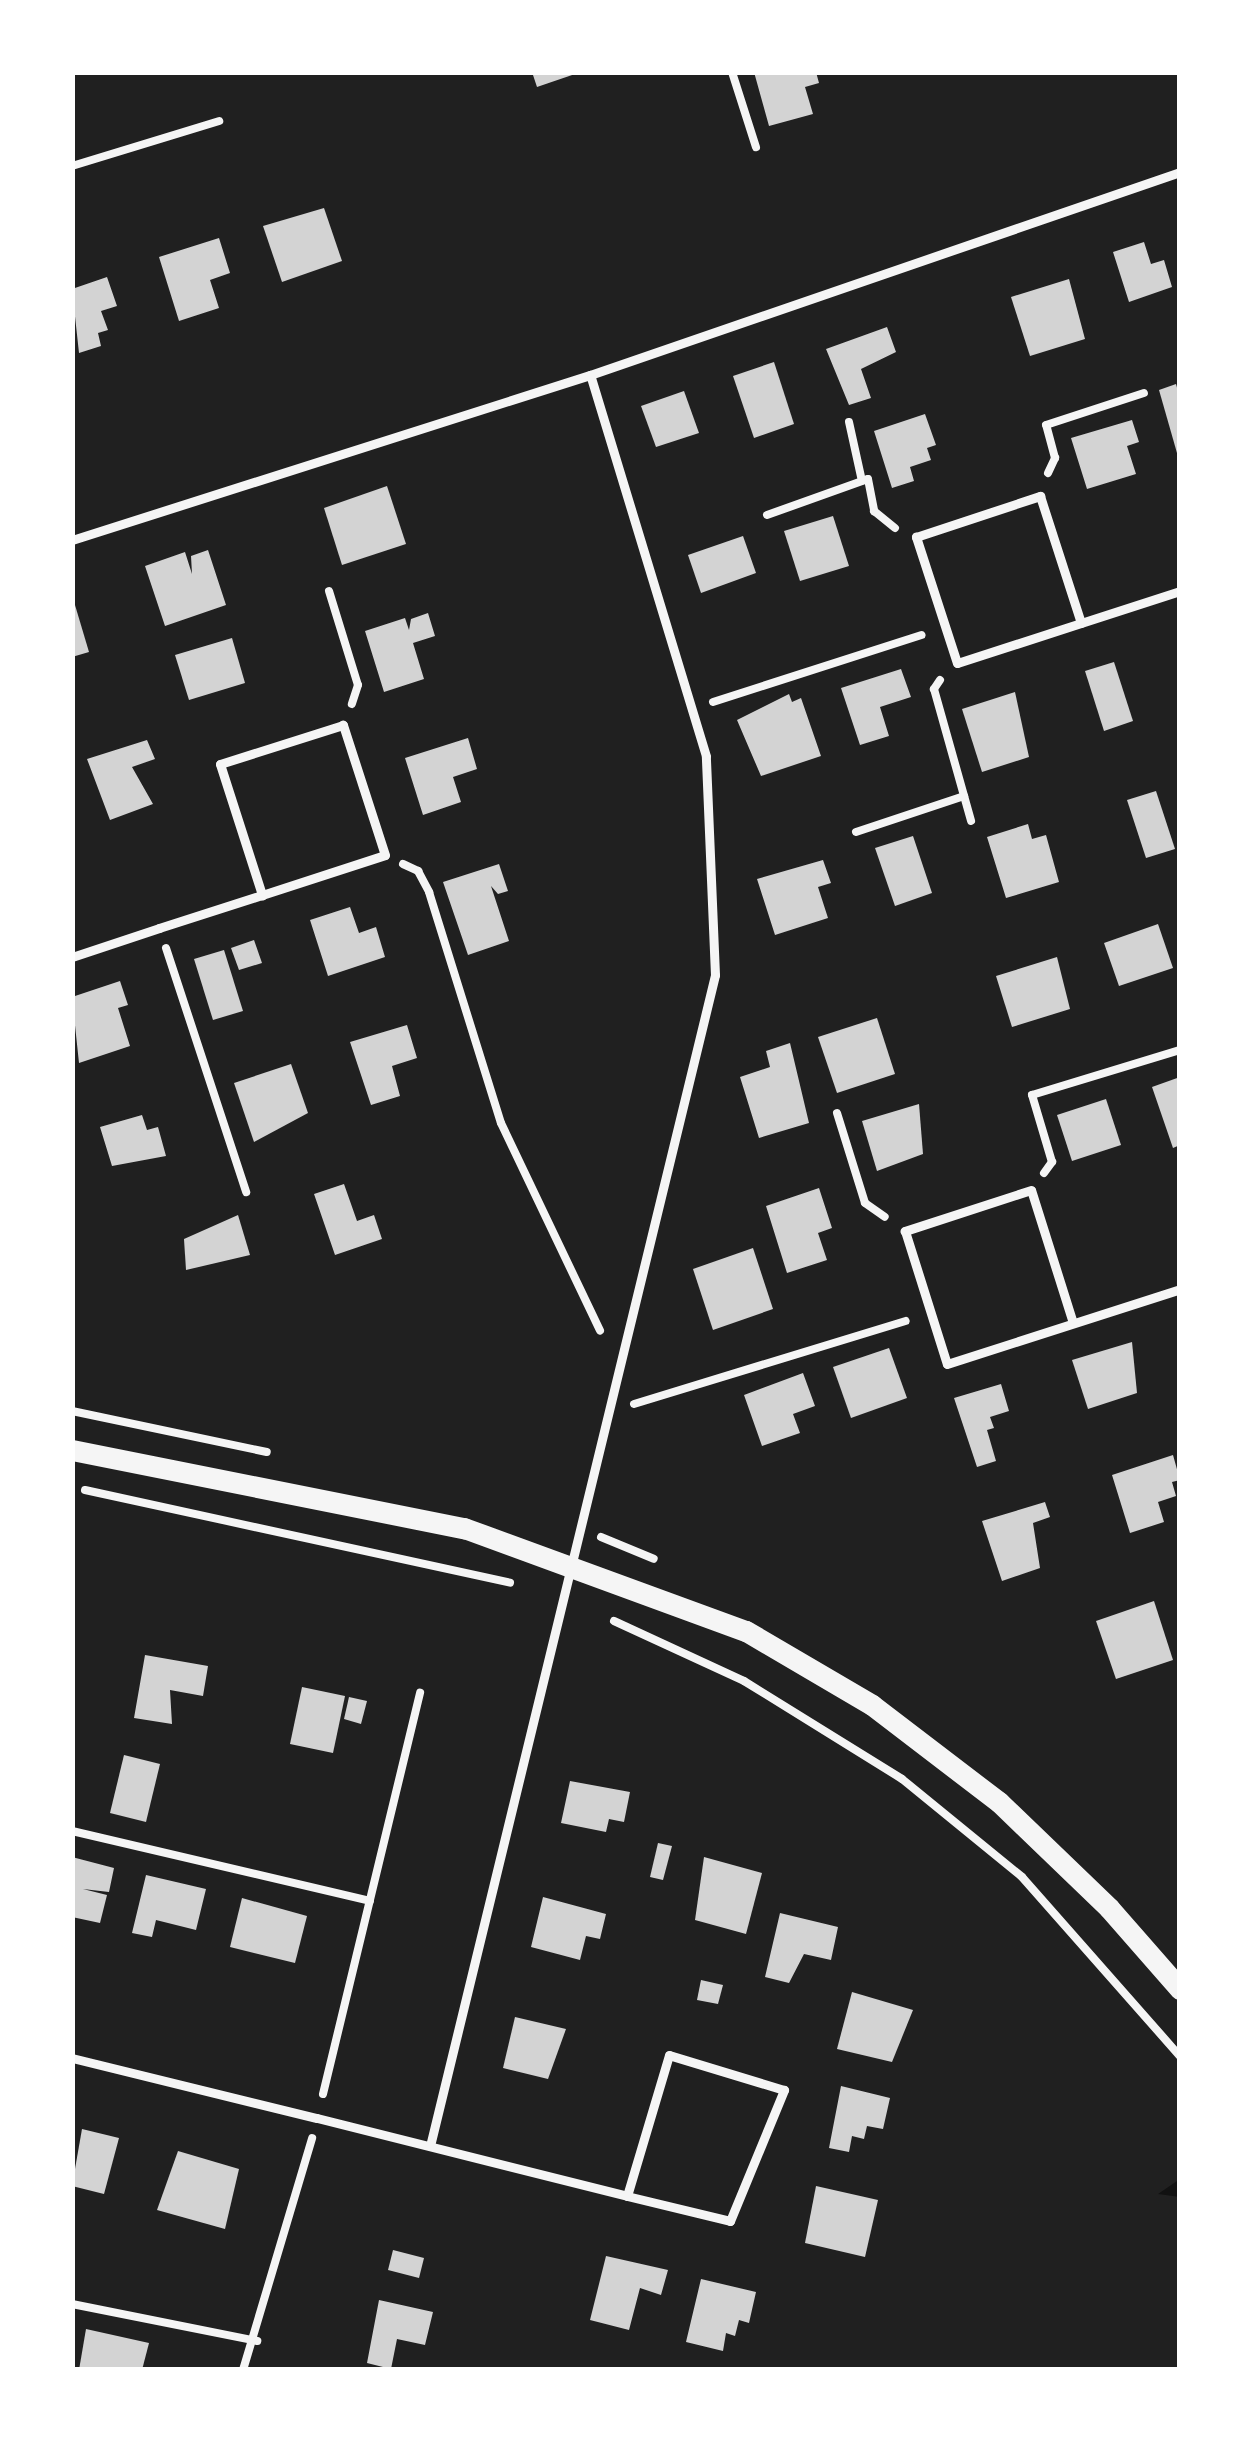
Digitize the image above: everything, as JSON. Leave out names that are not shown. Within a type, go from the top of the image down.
[{"type":"street","points":[[72,1450],[464,1528],[569,1561],[746,1631],[872,1705],[999,1802],[1109,1907],[1180,1990]]},
{"type":"lane","points":[[72,540],[590,375],[1180,172]]},
{"type":"lane","points":[[430,2146],[715,975],[706,756],[590,375]]},
{"type":"lane","points":[[1081,623],[1038,497],[916,537],[956,659],[1081,623],[1180,591]]},
{"type":"lane","points":[[72,956],[262,895],[386,855],[343,725],[220,764],[262,895]]},
{"type":"lane","points":[[1073,1323],[1031,1190],[905,1231],[947,1364],[1180,1289]]},
{"type":"lane","points":[[72,2058],[317,2118],[627,2196],[730,2221],[784,2090],[669,2055],[627,2196]]},
{"type":"path","points":[[732,72],[756,147]]},
{"type":"path","points":[[72,166],[219,121]]},
{"type":"path","points":[[1038,497],[1054,458],[1046,425],[1144,393]]},
{"type":"path","points":[[849,422],[874,511],[920,548]]},
{"type":"path","points":[[767,515],[862,481]]},
{"type":"path","points":[[329,591],[358,686],[343,725]]},
{"type":"path","points":[[692,709],[946,627]]},
{"type":"path","points":[[956,659],[934,689],[971,821]]},
{"type":"path","points":[[856,832],[964,796]]},
{"type":"path","points":[[386,855],[418,872],[429,892],[501,1123],[618,1364]]},
{"type":"path","points":[[159,928],[246,1192]]},
{"type":"path","points":[[1031,1190],[1052,1162],[1032,1095],[1180,1050]]},
{"type":"path","points":[[837,1113],[865,1203],[905,1231]]},
{"type":"path","points":[[606,1413],[931,1313]]},
{"type":"path","points":[[72,1487],[560,1597],[744,1681],[902,1779],[1022,1877],[1180,2056]]},
{"type":"path","points":[[243,2370],[256,2341],[317,2118],[421,1693]]},
{"type":"path","points":[[72,1831],[370,1901]]},
{"type":"path","points":[[72,2304],[256,2341]]},
{"type":"shaded area","points":[[72,72],[1180,72],[1180,2179],[1158,2194],[1180,2197],[1180,2370],[72,2370]]},
{"type":"building","points":[[532,72],[578,72],[578,73],[537,87]]},
{"type":"building","points":[[754,72],[816,72],[819,83],[805,87],[813,114],[769,126]]},
{"type":"building","points":[[324,208],[342,261],[282,282],[263,226]]},
{"type":"building","points":[[219,238],[230,273],[210,280],[219,308],[179,321],[159,257]]},
{"type":"building","points":[[1144,242],[1151,264],[1164,260],[1172,287],[1129,302],[1113,252]]},
{"type":"building","points":[[107,277],[117,306],[101,311],[108,330],[98,333],[101,346],[79,353],[72,289]]},
{"type":"building","points":[[1069,279],[1085,339],[1030,356],[1011,297]]},
{"type":"building","points":[[887,327],[896,352],[861,369],[871,398],[849,405],[826,349]]},
{"type":"building","points":[[774,362],[794,424],[754,438],[733,376]]},
{"type":"building","points":[[1176,384],[1180,399],[1179,460],[1159,390]]},
{"type":"building","points":[[684,391],[699,433],[656,447],[641,406]]},
{"type":"building","points":[[925,414],[936,445],[927,448],[931,460],[910,467],[914,481],[892,488],[874,431]]},
{"type":"building","points":[[1132,420],[1139,442],[1127,446],[1136,474],[1087,489],[1071,438]]},
{"type":"building","points":[[387,486],[406,544],[342,565],[324,508]]},
{"type":"building","points":[[833,516],[849,566],[800,581],[784,531]]},
{"type":"building","points":[[743,536],[756,573],[701,593],[688,555]]},
{"type":"building","points":[[208,550],[226,605],[165,626],[145,566],[185,552],[192,574],[191,556]]},
{"type":"building","points":[[72,595],[89,652],[72,657]]},
{"type":"building","points":[[428,613],[435,636],[413,643],[424,679],[384,692],[365,631],[405,618],[409,630],[411,619]]},
{"type":"building","points":[[232,638],[245,683],[189,700],[175,655]]},
{"type":"building","points":[[1114,662],[1133,721],[1104,731],[1085,671]]},
{"type":"building","points":[[901,669],[911,697],[880,707],[889,736],[860,745],[841,688]]},
{"type":"building","points":[[1015,692],[1029,757],[982,772],[962,709]]},
{"type":"building","points":[[789,694],[792,702],[801,698],[821,756],[761,776],[737,720]]},
{"type":"building","points":[[468,738],[477,769],[453,777],[461,802],[423,815],[405,758]]},
{"type":"building","points":[[147,740],[155,759],[132,767],[153,804],[110,820],[87,759]]},
{"type":"building","points":[[1156,791],[1175,849],[1146,858],[1127,800]]},
{"type":"building","points":[[1028,824],[1032,839],[1046,835],[1059,882],[1006,898],[987,837]]},
{"type":"building","points":[[913,836],[932,893],[895,906],[875,848]]},
{"type":"building","points":[[823,860],[831,883],[818,887],[828,918],[775,935],[757,879]]},
{"type":"building","points":[[499,864],[508,891],[498,894],[491,886],[509,941],[468,955],[443,882]]},
{"type":"building","points":[[350,907],[359,933],[376,927],[385,957],[328,976],[310,920]]},
{"type":"building","points":[[1158,924],[1173,968],[1119,986],[1104,943]]},
{"type":"building","points":[[254,940],[262,963],[239,970],[231,948]]},
{"type":"building","points":[[224,950],[243,1011],[213,1020],[194,959]]},
{"type":"building","points":[[1057,957],[1070,1009],[1012,1027],[996,976]]},
{"type":"building","points":[[120,981],[128,1005],[118,1008],[130,1046],[79,1063],[72,997]]},
{"type":"building","points":[[877,1018],[895,1074],[837,1093],[818,1037]]},
{"type":"building","points":[[407,1025],[417,1058],[392,1066],[400,1096],[371,1105],[350,1042]]},
{"type":"building","points":[[790,1043],[809,1123],[759,1138],[740,1077],[770,1067],[766,1051]]},
{"type":"building","points":[[291,1064],[308,1113],[254,1142],[234,1083]]},
{"type":"building","points":[[1180,1077],[1180,1145],[1173,1148],[1152,1087]]},
{"type":"building","points":[[1106,1099],[1121,1145],[1072,1161],[1057,1115]]},
{"type":"building","points":[[919,1104],[923,1154],[877,1171],[862,1121]]},
{"type":"building","points":[[142,1115],[147,1130],[158,1127],[166,1156],[112,1166],[100,1127]]},
{"type":"building","points":[[344,1184],[357,1221],[374,1215],[382,1239],[335,1255],[314,1194]]},
{"type":"building","points":[[819,1188],[832,1228],[818,1233],[827,1260],[787,1273],[766,1206]]},
{"type":"building","points":[[238,1215],[250,1255],[186,1270],[184,1239]]},
{"type":"building","points":[[753,1248],[773,1309],[713,1330],[693,1269]]},
{"type":"building","points":[[1132,1342],[1137,1393],[1088,1409],[1072,1360]]},
{"type":"building","points":[[889,1348],[907,1398],[851,1418],[833,1367]]},
{"type":"building","points":[[803,1373],[815,1406],[793,1414],[800,1433],[762,1446],[744,1395]]},
{"type":"building","points":[[1001,1384],[1009,1411],[990,1417],[994,1428],[987,1430],[996,1461],[977,1467],[954,1398]]},
{"type":"building","points":[[1173,1455],[1180,1480],[1172,1482],[1176,1496],[1158,1502],[1164,1522],[1130,1533],[1112,1475]]},
{"type":"building","points":[[1045,1502],[1050,1517],[1033,1523],[1040,1568],[1002,1581],[982,1521]]},
{"type":"building","points":[[1154,1601],[1173,1660],[1116,1679],[1096,1621]]},
{"type":"building","points":[[145,1655],[208,1666],[203,1696],[170,1690],[172,1724],[134,1718]]},
{"type":"building","points":[[302,1687],[345,1696],[333,1753],[290,1744]]},
{"type":"building","points":[[349,1697],[367,1701],[361,1724],[344,1719]]},
{"type":"building","points":[[124,1755],[160,1764],[146,1822],[110,1813]]},
{"type":"building","points":[[570,1781],[630,1792],[624,1822],[609,1819],[606,1832],[561,1823]]},
{"type":"building","points":[[658,1843],[672,1846],[663,1880],[650,1877]]},
{"type":"building","points":[[72,1857],[114,1868],[109,1892],[83,1889],[107,1895],[100,1923],[72,1917]]},
{"type":"building","points":[[704,1857],[762,1873],[746,1934],[695,1920]]},
{"type":"building","points":[[146,1875],[206,1889],[196,1930],[156,1920],[152,1937],[132,1933]]},
{"type":"building","points":[[543,1897],[606,1914],[600,1939],[586,1936],[580,1960],[531,1947]]},
{"type":"building","points":[[242,1898],[307,1916],[295,1963],[230,1947]]},
{"type":"building","points":[[780,1913],[838,1927],[831,1960],[804,1954],[789,1983],[765,1977]]},
{"type":"building","points":[[701,1980],[723,1985],[718,2004],[697,2000]]},
{"type":"building","points":[[852,1992],[913,2010],[892,2062],[837,2049]]},
{"type":"building","points":[[515,2017],[566,2029],[548,2079],[503,2068]]},
{"type":"building","points":[[841,2086],[890,2098],[883,2129],[867,2126],[864,2139],[852,2136],[849,2152],[829,2148]]},
{"type":"building","points":[[82,2129],[119,2138],[104,2194],[72,2186]]},
{"type":"building","points":[[178,2151],[239,2169],[225,2229],[157,2210]]},
{"type":"building","points":[[816,2186],[878,2200],[865,2257],[805,2243]]},
{"type":"building","points":[[393,2250],[424,2258],[419,2278],[388,2270]]},
{"type":"building","points":[[606,2256],[668,2270],[661,2295],[640,2288],[629,2330],[590,2320]]},
{"type":"building","points":[[701,2279],[756,2292],[749,2323],[739,2320],[735,2336],[726,2333],[723,2351],[686,2342]]},
{"type":"building","points":[[379,2300],[433,2312],[425,2345],[397,2339],[391,2369],[367,2363]]},
{"type":"building","points":[[86,2329],[149,2343],[142,2370],[79,2370]]}]
